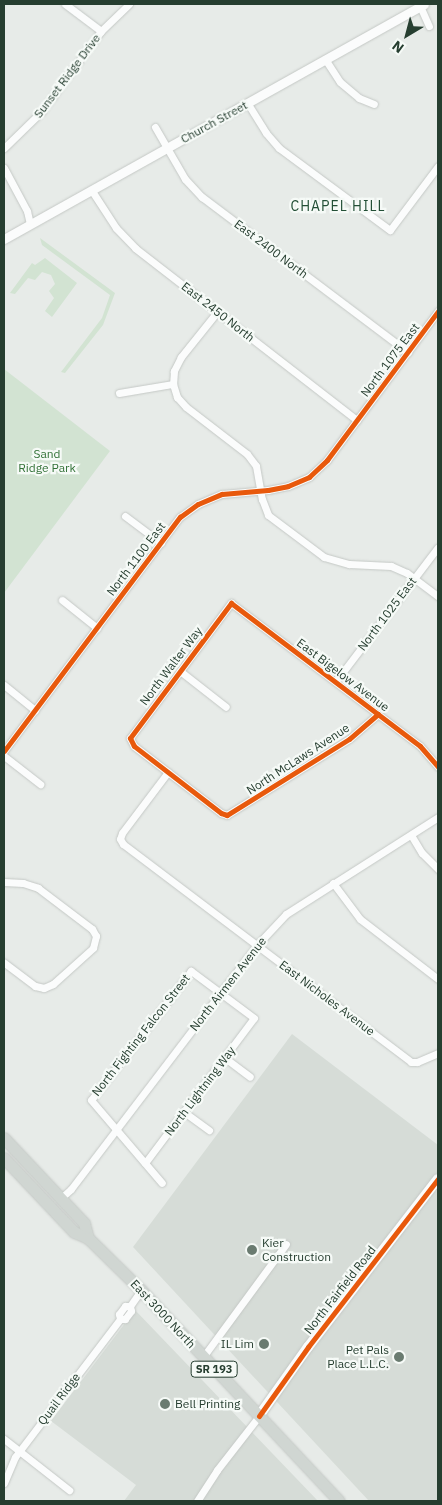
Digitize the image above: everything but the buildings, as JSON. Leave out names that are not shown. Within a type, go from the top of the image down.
[{"type":"main road","name":"East 3000 North","points":[[5,1140],[84,1223],[88,1238]]},
{"type":"main road","name":"East 3000 North","points":[[4,1158],[74,1232],[88,1238],[141,1290],[339,1501]]},
{"type":"main road","name":"North Fairfield Road","points":[[259,1416],[308,1347],[438,1179]]},
{"type":"street","points":[[65,4],[101,31]]},
{"type":"street","name":"Sunset Ridge Drive","points":[[4,148],[42,111],[101,31],[129,4]]},
{"type":"street","points":[[422,5],[429,26]]},
{"type":"street","name":"Church Street","points":[[4,239],[422,5]]},
{"type":"street","points":[[325,59],[340,82],[359,98],[374,104]]},
{"type":"street","points":[[248,104],[266,133],[279,148],[390,230],[438,166]]},
{"type":"street","name":"East 2400 North","points":[[155,126],[166,149],[186,179],[202,197],[408,352]]},
{"type":"street","points":[[4,168],[27,210],[30,224]]},
{"type":"street","name":"East 2450 North","points":[[92,191],[116,228],[134,248],[357,420]]},
{"type":"street","points":[[217,312],[181,357],[174,371],[173,384],[177,397],[186,407],[247,454],[256,466],[264,509],[268,515],[324,557],[343,563],[390,566],[414,578],[438,596]]},
{"type":"street","name":"North 1075 East","points":[[357,420],[438,312]]},
{"type":"street","points":[[119,393],[173,384]]},
{"type":"street","name":"North 1100 East","points":[[4,751],[180,517],[198,504],[222,494],[260,491],[288,486],[309,476],[327,460],[357,420]]},
{"type":"street","points":[[124,516],[161,543]]},
{"type":"street","name":"North 1025 East","points":[[336,681],[438,547]]},
{"type":"street","points":[[62,600],[97,628]]},
{"type":"street","name":"East Bigelow Avenue","points":[[231,603],[420,746],[438,767]]},
{"type":"street","name":"North Walter Way","points":[[168,772],[131,742],[133,732],[231,603]]},
{"type":"street","points":[[180,671],[226,707]]},
{"type":"street","points":[[4,685],[35,710]]},
{"type":"street","name":"North McLaws Avenue","points":[[168,772],[221,813],[227,815],[349,740],[378,714]]},
{"type":"street","points":[[4,756],[40,784]]},
{"type":"street","name":"East Nicholes Avenue","points":[[168,772],[120,839],[123,844],[410,1062],[416,1062],[438,1053]]},
{"type":"street","name":"North Airmen Avenue","points":[[61,1198],[71,1189],[257,945],[286,914],[438,817]]},
{"type":"street","points":[[411,835],[422,853],[438,869]]},
{"type":"street","points":[[4,882],[23,883],[38,888],[92,929],[96,936],[92,948],[53,984],[44,988],[35,986],[4,963]]},
{"type":"street","points":[[333,883],[360,919],[438,979]]},
{"type":"street","name":"North Fighting Falcon Street","points":[[117,1129],[91,1100],[191,971],[219,993]]},
{"type":"street","name":"North Lightning Way","points":[[145,1163],[254,1018],[219,993]]},
{"type":"street","points":[[225,1058],[250,1077]]},
{"type":"street","points":[[184,1112],[209,1130]]},
{"type":"street","points":[[117,1129],[162,1183]]},
{"type":"street","points":[[203,1357],[286,1244]]},
{"type":"street","name":"Quail Ridge","points":[[4,1483],[11,1463],[19,1451],[120,1319],[120,1314],[125,1306],[130,1306],[141,1290]]},
{"type":"street","name":"North Fairfield Road","points":[[197,1501],[217,1470],[259,1416]]},
{"type":"street","points":[[4,1440],[69,1490]]},
{"type":"shaded area","points":[[292,1034],[438,1145],[438,1501],[369,1501],[133,1247]]},
{"type":"shaded area","points":[[135,1310],[318,1501],[124,1501],[136,1485],[51,1421]]},
{"type":"green space","points":[[40,238],[115,293],[103,325],[65,373],[61,372],[102,318],[110,295],[42,245]]},
{"type":"green space","points":[[45,258],[77,283],[52,317],[45,311],[54,298],[49,291],[55,284],[51,275],[42,272],[35,280],[28,278],[15,294],[10,293],[32,263],[35,265]]},
{"type":"green space","name":"Sand Ridge Park","points":[[4,369],[110,451],[4,593]]},
{"type":"cycle path","points":[[4,751],[180,517],[198,504],[222,494],[268,490],[288,486],[309,477],[327,460],[438,311]]},
{"type":"cycle path","points":[[378,714],[349,739],[227,815],[221,813],[134,746],[130,738],[231,603],[420,746],[438,767]]},
{"type":"cycle path","points":[[259,1416],[308,1347],[438,1179]]},
{"type":"place","name":"Kier Construction","points":[[252,1250]]},
{"type":"place","name":"IL Lim","points":[[264,1344]]},
{"type":"place","name":"Pet Pals Place L.L.C.","points":[[399,1357]]},
{"type":"place","name":"Bell Printing","points":[[165,1404]]},
{"type":"district","name":"CHAPEL HILL","points":[[338,206]]}]
